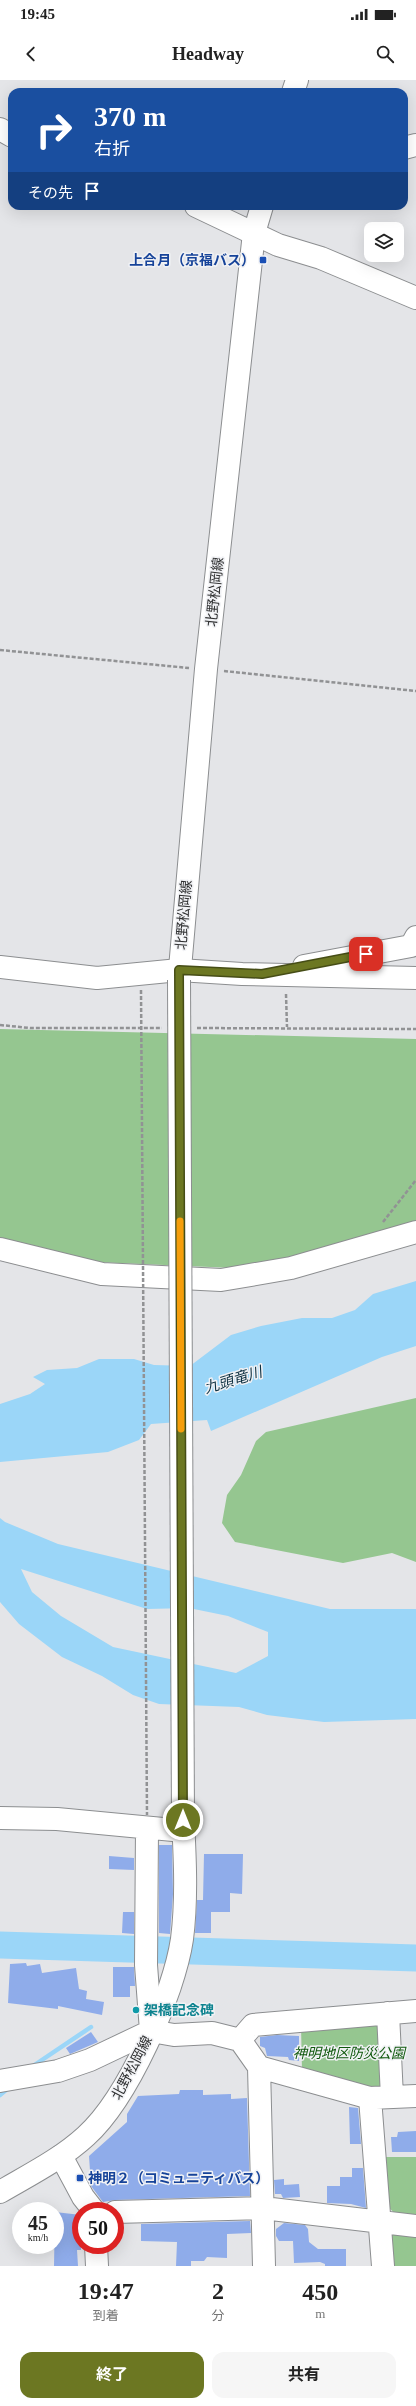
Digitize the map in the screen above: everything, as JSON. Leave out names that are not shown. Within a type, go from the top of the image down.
[{"type":"street","points":[[205,210],[278,245],[321,258],[416,298]]},
{"type":"street","name":"北野松岡線","points":[[0,2192],[61,2156],[87,2136],[103,2118],[133,2070],[151,2031],[176,1965],[182,1940],[183,1826],[179,975],[206,669],[254,233],[261,210]]},
{"type":"street","points":[[262,974],[414,943]]},
{"type":"street","points":[[0,967],[97,978],[262,974],[416,978]]},
{"type":"street","points":[[0,1250],[102,1274],[221,1280],[291,1268],[416,1232]]},
{"type":"street","points":[[0,1818],[147,1821],[183,1826]]},
{"type":"street","points":[[147,1821],[145,1943],[151,2031]]},
{"type":"street","points":[[240,2040],[253,2025],[416,2011]]},
{"type":"street","points":[[388,2013],[392,2098]]},
{"type":"street","points":[[0,2081],[58,2071],[90,2060],[151,2031],[174,2035],[212,2033],[240,2040],[259,2067],[264,2266]]},
{"type":"street","points":[[259,2067],[370,2098],[416,2096]]},
{"type":"street","points":[[370,2098],[381,2222],[383,2266]]},
{"type":"street","points":[[61,2156],[87,2202]]},
{"type":"street","points":[[124,2212],[262,2208],[416,2226]]},
{"type":"street","points":[[96,2254],[97,2266]]},
{"type":"path","points":[[286,975],[286,1027]]},
{"type":"path","points":[[141,990],[147,1821]]},
{"type":"path","points":[[0,1025],[30,1028],[170,1028]]},
{"type":"path","points":[[193,1028],[286,1027],[416,1029]]},
{"type":"path","points":[[382,1223],[416,1180]]},
{"type":"green space","points":[[0,1029],[416,1039],[416,1224],[278,1270],[96,1262],[0,1244]]},
{"type":"green space","points":[[416,1398],[416,1562],[392,1553],[343,1563],[235,1542],[222,1523],[227,1495],[241,1475],[256,1441],[266,1432]]},
{"type":"green space","name":"神明地区防災公園","points":[[378,2019],[383,2088],[362,2090],[302,2071],[301,2025]]},
{"type":"green space","points":[[385,2157],[416,2157],[416,2217],[397,2215],[389,2208]]},
{"type":"green space","points":[[397,2232],[416,2234],[416,2266],[390,2266],[388,2236]]},
{"type":"water","name":"九頭竜川","points":[[416,1281],[416,1346],[382,1357],[211,1431],[207,1420],[151,1424],[139,1440],[108,1452],[0,1462],[0,1404],[30,1394],[45,1384],[33,1377],[47,1370],[77,1368],[99,1359],[134,1359],[154,1365],[190,1366],[231,1335],[261,1326],[302,1318],[332,1318],[355,1310],[373,1294]]},
{"type":"water","points":[[0,1518],[5,1522],[58,1544],[330,1609],[416,1609],[416,1719],[324,1722],[267,1715],[239,1707],[159,1704],[133,1695],[102,1676],[62,1657],[19,1624],[0,1602]],"holes":[[[21,1569],[147,1609],[189,1608],[228,1616],[268,1632],[268,1656],[236,1673],[113,1647],[61,1616],[32,1592]]]},
{"type":"building","points":[[159,1845],[172,1845],[173,1894],[170,1934],[159,1933]]},
{"type":"building","points":[[204,1854],[243,1854],[242,1894],[230,1893],[230,1912],[211,1912],[211,1933],[195,1933],[197,1900],[203,1900]]},
{"type":"building","points":[[109,1856],[134,1858],[134,1870],[109,1869]]},
{"type":"building","points":[[123,1912],[134,1912],[134,1934],[122,1933]]},
{"type":"building","points":[[26,1963],[27,1966],[40,1964],[42,1973],[76,1968],[79,1989],[87,1991],[86,1999],[104,2002],[102,2015],[58,2006],[58,2009],[8,2003],[10,1964]]},
{"type":"building","points":[[113,1967],[134,1967],[135,1986],[130,1986],[130,1997],[113,1997]]},
{"type":"building","points":[[91,2032],[98,2042],[70,2054],[66,2048]]},
{"type":"building","points":[[277,2035],[299,2036],[299,2061],[289,2060],[288,2057],[267,2056],[265,2048],[260,2046],[260,2037]]},
{"type":"building","points":[[180,2090],[203,2090],[203,2095],[231,2094],[231,2099],[247,2098],[250,2196],[115,2200],[103,2202],[91,2186],[89,2156],[127,2122],[127,2114],[138,2096],[179,2094]]},
{"type":"building","points":[[349,2107],[358,2108],[361,2144],[350,2144]]},
{"type":"building","points":[[416,2131],[416,2152],[392,2152],[391,2137],[397,2137],[398,2132]]},
{"type":"building","points":[[352,2168],[363,2168],[366,2208],[351,2204],[327,2203],[327,2186],[340,2186],[340,2177],[352,2177]]},
{"type":"building","points":[[284,2179],[284,2185],[299,2184],[300,2197],[283,2198],[281,2194],[275,2194],[274,2180]]},
{"type":"building","points":[[64,2213],[72,2214],[72,2254],[77,2254],[78,2266],[54,2266],[54,2254],[64,2254]]},
{"type":"building","points":[[250,2221],[251,2233],[227,2234],[227,2258],[207,2257],[204,2261],[191,2261],[191,2266],[176,2266],[177,2242],[141,2241],[141,2224]]},
{"type":"building","points":[[284,2223],[305,2225],[308,2229],[309,2242],[318,2249],[346,2249],[346,2266],[325,2266],[325,2264],[320,2262],[294,2263],[293,2241],[279,2241],[276,2236],[276,2229]]},
{"type":"waterway","points":[[0,1945],[416,1958]]},
{"type":"waterway","points":[[33,2066],[91,2027]]},
{"type":"waterway","points":[[0,2095],[6,2090]]},
{"type":"slow traffic","points":[[180,1221],[181,1429]]},
{"type":"place","name":"上合月（京福バス）","points":[[263,260]]},
{"type":"place","name":"架橋記念碑","points":[[136,2010]]},
{"type":"place","name":"神明２（コミュニティバス）","points":[[80,2178]]},
{"type":"route","points":[[183,1820],[179,970],[262,974],[366,954]]}]
